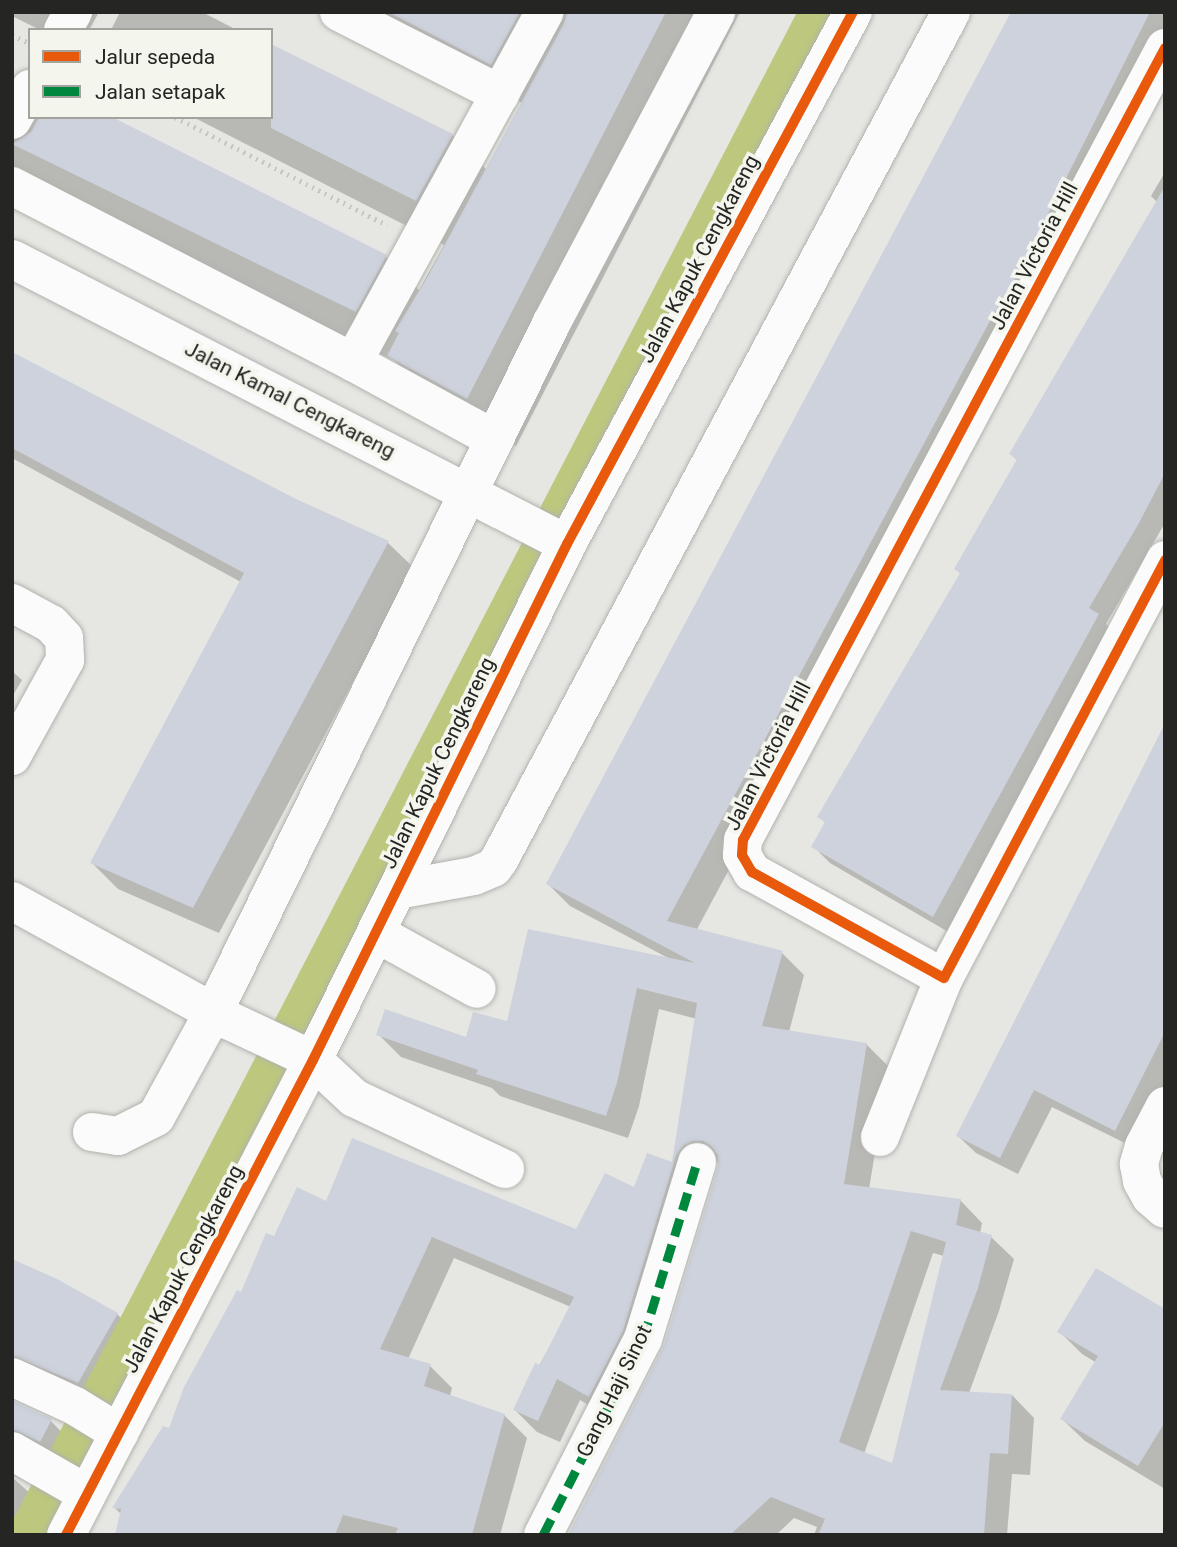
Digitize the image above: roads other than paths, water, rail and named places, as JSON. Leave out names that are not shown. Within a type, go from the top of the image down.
[{"type":"street","points":[[64,28],[74,12]]},
{"type":"street","points":[[339,12],[500,94]]},
{"type":"street","points":[[353,362],[545,12]]},
{"type":"street","points":[[92,1132],[118,1136],[156,1117],[214,1011],[471,493],[494,439],[716,12]]},
{"type":"street","name":"Jalan Kapuk Cengkareng","points":[[66,1535],[80,1492],[376,933],[563,543],[853,12]]},
{"type":"street","points":[[397,890],[474,876],[493,868],[499,860],[951,12]]},
{"type":"street","name":"Jalan Victoria Hill","points":[[944,978],[752,872],[742,855],[743,840],[1165,48]]},
{"type":"street","points":[[12,120],[28,92]]},
{"type":"street","points":[[12,186],[353,362],[494,439]]},
{"type":"street","name":"Jalan Kamal Cengkareng","points":[[12,259],[471,493],[563,543]]},
{"type":"street","points":[[880,1137],[944,978],[1165,560]]},
{"type":"street","points":[[12,603],[51,624],[64,638],[65,660],[12,756]]},
{"type":"street","points":[[12,901],[214,1011],[308,1058],[354,1098],[505,1169]]},
{"type":"street","points":[[376,933],[477,989]]},
{"type":"street","points":[[1165,1106],[1144,1146],[1139,1164],[1142,1181],[1151,1197],[1165,1209]]},
{"type":"street","name":"Gang Haji Sinot","points":[[543,1535],[643,1339],[697,1163]]},
{"type":"street","points":[[12,1377],[75,1406],[115,1430]]},
{"type":"street","points":[[24,1457],[80,1492]]},
{"type":"waterway","points":[[25,1535],[142,1315],[817,12]]}]
